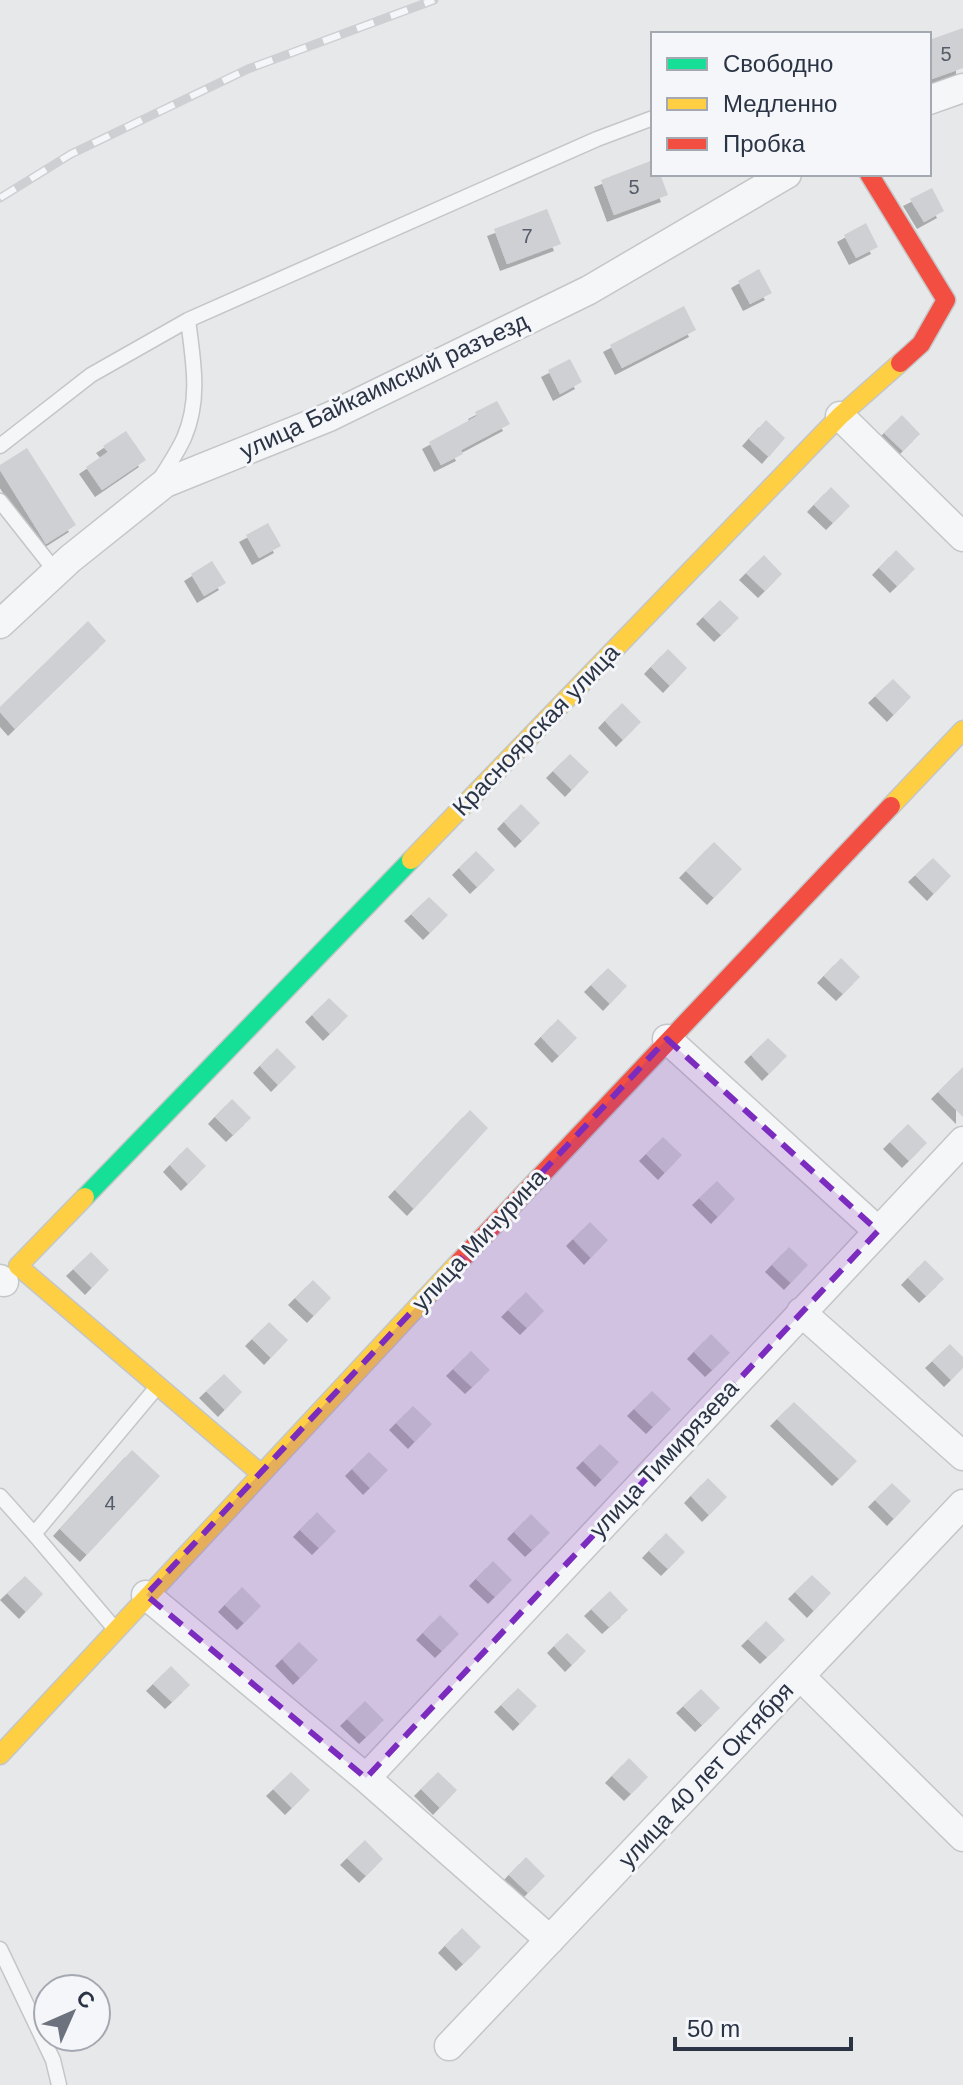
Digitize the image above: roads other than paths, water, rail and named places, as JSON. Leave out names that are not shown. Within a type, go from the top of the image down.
[{"type":"street","points":[[931,99],[963,88]]},
{"type":"street","name":"улица Байкаимский разъезд","points":[[0,624],[56,572],[165,483],[329,417],[589,290],[784,176]]},
{"type":"street","name":"Красноярская улица","points":[[5,1278],[840,416],[921,344],[946,300],[870,176]]},
{"type":"street","points":[[840,416],[963,537]]},
{"type":"street","name":"улица Мичурина","points":[[0,1755],[667,1039],[963,730]]},
{"type":"street","points":[[667,1039],[878,1231]]},
{"type":"street","name":"улица Тимирязева","points":[[366,1778],[963,1141]]},
{"type":"street","points":[[5,1278],[260,1473]]},
{"type":"street","points":[[801,1312],[963,1456]]},
{"type":"street","name":"улица 40 лет Октября","points":[[449,2046],[963,1504]]},
{"type":"street","points":[[146,1595],[366,1778],[550,1940]]},
{"type":"street","points":[[800,1676],[963,1837]]},
{"type":"lane","points":[[0,446],[91,375],[188,320],[597,139],[651,119]]},
{"type":"lane","points":[[150,495],[183,440],[192,415],[196,380],[188,320]]},
{"type":"lane","points":[[0,501],[56,572]]},
{"type":"lane","points":[[34,1534],[152,1393]]},
{"type":"lane","points":[[0,1496],[116,1629]]},
{"type":"lane","points":[[0,1949],[53,2060],[59,2085]]},
{"type":"railway","points":[[0,198],[71,154],[248,69],[434,0]]}]
